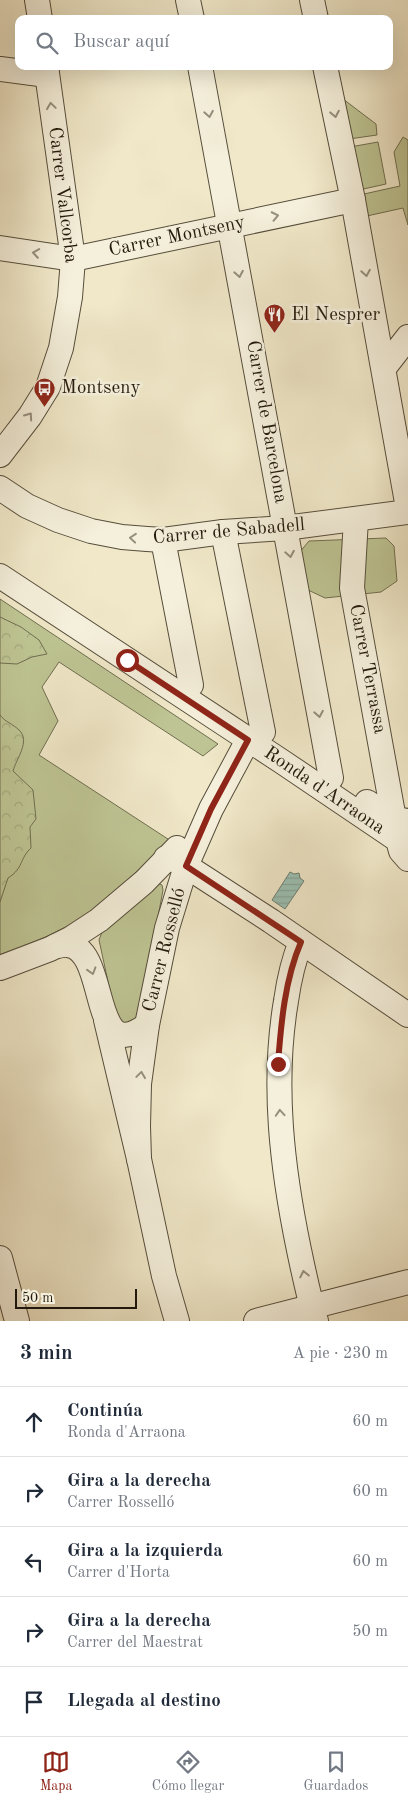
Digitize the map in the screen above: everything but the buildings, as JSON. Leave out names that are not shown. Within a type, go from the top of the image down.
[{"type":"street","points":[[37,0],[39,15]]},
{"type":"street","points":[[188,0],[191,15]]},
{"type":"street","points":[[312,0],[315,15]]},
{"type":"street","points":[[0,69],[15,69]]},
{"type":"street","name":"Carrer Vallcorba","points":[[0,456],[30,416],[48,387],[61,348],[70,297],[73,259],[46,70]]},
{"type":"street","name":"Carrer de Barcelona","points":[[201,70],[331,778]]},
{"type":"street","points":[[327,70],[353,200],[408,508]]},
{"type":"street","name":"Carrer Montseny","points":[[0,248],[73,259],[353,200]]},
{"type":"street","points":[[384,368],[408,337]]},
{"type":"street","name":"Carrer de Sabadell","points":[[0,488],[26,506],[58,520],[91,531],[122,537],[163,540],[223,532],[285,528],[408,512]]},
{"type":"street","name":"Carrer Terrassa","points":[[356,519],[352,588],[403,833]]},
{"type":"street","points":[[223,532],[255,736]]},
{"type":"street","points":[[163,540],[191,685]]},
{"type":"street","name":"Ronda d'Arraona","points":[[0,560],[191,685],[255,736],[331,778],[377,810],[403,833]]},
{"type":"street","name":"Ronda d'Arraona","points":[[0,576],[255,736],[403,833]]},
{"type":"street","name":"Carrer Rosselló","points":[[139,1159],[140,1084],[147,1025],[178,868],[255,736]]},
{"type":"street","points":[[0,968],[70,939],[100,920],[144,882],[178,868],[301,942],[408,1015]]},
{"type":"street","points":[[301,942],[295,956],[290,979],[281,1030],[278,1064],[281,1130],[288,1199],[314,1314]]},
{"type":"street","name":"Carrer Rosselló","points":[[56,946],[68,945],[76,948],[90,964],[106,1020],[164,1276],[177,1321]]},
{"type":"street","name":"Carrer Rosselló","points":[[106,1020],[116,1032],[122,1035],[132,1034],[147,1025]]},
{"type":"street","points":[[0,1258],[17,1321]]},
{"type":"street","points":[[256,1321],[314,1314],[408,1282]]},
{"type":"green space","points":[[343,99],[376,124],[377,135],[349,139]]},
{"type":"green space","points":[[403,137],[408,140],[408,225],[403,208],[367,216],[364,194],[400,186],[394,152]]},
{"type":"green space","points":[[378,142],[386,184],[359,190],[350,147]]},
{"type":"green space","points":[[386,538],[394,546],[397,581],[381,592],[325,598],[308,590],[299,553],[309,541]]},
{"type":"green space","points":[[0,599],[218,744],[203,756],[59,662],[42,687],[58,721],[39,755],[171,841],[97,907],[79,920],[50,935],[0,956]]},
{"type":"green space","points":[[0,617],[21,627],[39,640],[47,654],[32,657],[17,664],[0,663]]},
{"type":"green space","points":[[0,715],[19,730],[24,739],[22,750],[13,771],[33,790],[36,819],[30,827],[31,848],[17,871],[8,878],[0,902]]},
{"type":"green space","points":[[157,883],[162,885],[163,890],[139,1019],[124,1024],[115,1014],[99,940],[102,932]]},
{"type":"shaded area","points":[[290,872],[294,874],[299,873],[300,878],[304,881],[285,909],[272,900]]},
{"type":"place","name":"El Nesprer","points":[[275,334]]},
{"type":"place","name":"Montseny","points":[[45,407]]},
{"type":"route","points":[[127,660],[248,740],[211,809],[186,866],[301,942],[295,956],[290,979],[281,1030],[278,1064]]}]
